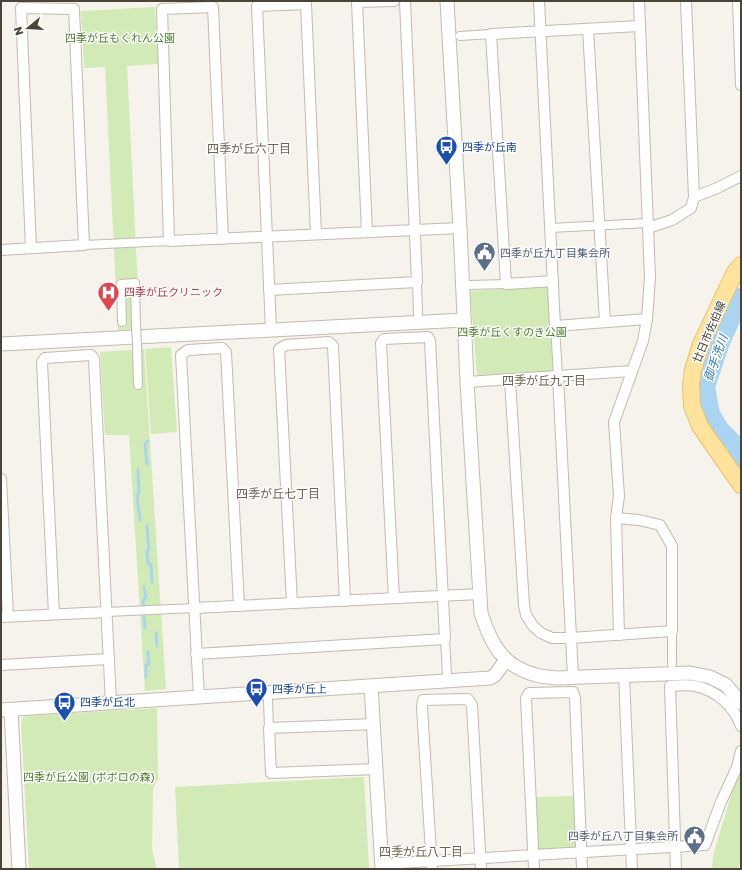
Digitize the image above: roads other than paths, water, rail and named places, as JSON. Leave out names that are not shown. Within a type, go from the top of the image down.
[{"type":"main road","name":"廿日市佐伯線","points":[[741,265],[736,272],[701,344],[693,370],[691,385],[692,406],[700,426],[741,485]]},
{"type":"street","points":[[366,232],[357,2],[394,1]]},
{"type":"street","points":[[405,1],[418,314]]},
{"type":"street","points":[[447,1],[481,613],[487,632],[495,646],[506,660],[520,669],[536,676],[557,678],[690,673],[710,677],[726,685],[741,703]]},
{"type":"street","points":[[539,1],[573,677]]},
{"type":"street","points":[[619,635],[616,518],[619,496],[614,422],[642,341],[647,319],[650,277],[639,1]]},
{"type":"street","points":[[550,228],[648,225],[672,220],[691,208],[694,197],[686,1]]},
{"type":"street","points":[[738,1],[741,85]]},
{"type":"street","points":[[271,330],[257,6],[306,4],[316,234]]},
{"type":"street","points":[[169,241],[162,9],[214,7],[223,238]]},
{"type":"street","points":[[31,248],[21,8],[74,9],[84,245]]},
{"type":"street","points":[[460,36],[640,26]]},
{"type":"street","points":[[588,29],[605,322]]},
{"type":"street","points":[[491,34],[506,284]]},
{"type":"street","points":[[694,197],[715,189],[741,176]]},
{"type":"street","points":[[1,250],[223,238],[460,228]]},
{"type":"street","points":[[469,285],[553,281]]},
{"type":"street","points":[[269,290],[417,282]]},
{"type":"street","points":[[122,322],[121,284],[135,283],[138,385]]},
{"type":"street","points":[[555,326],[647,319]]},
{"type":"street","points":[[1,344],[464,320]]},
{"type":"street","points":[[394,598],[381,344],[384,339],[428,337],[430,341],[447,675]]},
{"type":"street","points":[[292,603],[279,349],[286,345],[329,342],[333,346],[345,601]]},
{"type":"street","points":[[199,697],[181,354],[188,350],[222,348],[226,352],[239,606]]},
{"type":"street","points":[[54,614],[42,362],[45,358],[91,355],[94,359],[111,703]]},
{"type":"street","points":[[467,382],[632,371]]},
{"type":"street","points":[[510,380],[524,605],[526,615],[533,626],[541,633],[552,638],[672,632]]},
{"type":"street","points":[[1,479],[4,617],[480,594]]},
{"type":"street","points":[[616,518],[639,520],[660,525],[672,546],[672,664]]},
{"type":"street","points":[[196,654],[445,639]]},
{"type":"street","points":[[1,666],[109,659]]},
{"type":"street","points":[[20,869],[6,710],[490,678],[495,675],[506,660]]},
{"type":"street","points":[[624,676],[632,869]]},
{"type":"street","points":[[372,686],[382,866],[432,865],[480,858],[704,845],[737,767],[741,751]]},
{"type":"street","points":[[676,869],[670,686],[695,686],[713,693],[721,698],[735,712],[741,726]]},
{"type":"street","points":[[534,869],[526,698],[529,693],[574,692],[582,869]]},
{"type":"street","points":[[432,865],[422,707],[423,700],[468,698],[472,705],[481,869]]},
{"type":"street","points":[[268,700],[271,773],[376,769]]},
{"type":"street","points":[[269,728],[374,724]]},
{"type":"waterway","name":"御手洗川","points":[[741,297],[720,345],[706,387],[711,414],[720,429],[735,444],[741,459]]},
{"type":"waterway","points":[[147,464],[145,444],[148,441]]},
{"type":"waterway","points":[[138,470],[139,493],[137,495],[140,520]]},
{"type":"waterway","points":[[147,526],[149,550],[147,551],[148,564],[151,564],[152,582]]},
{"type":"waterway","points":[[144,587],[146,597],[143,601],[145,628]]},
{"type":"waterway","points":[[156,633],[157,646]]},
{"type":"waterway","points":[[146,677],[146,665],[149,664],[148,652]]},
{"type":"place","name":"四季が丘南","points":[[447,166]]},
{"type":"place","name":"四季が丘九丁目集会所","points":[[484,272]]},
{"type":"place","name":"四季が丘クリニック","points":[[109,312]]},
{"type":"place","name":"四季が丘上","points":[[256,708]]},
{"type":"place","name":"四季が丘北","points":[[64,722]]},
{"type":"place","name":"四季が丘八丁目集会所","points":[[694,856]]},
{"type":"district","name":"四季が丘六丁目","points":[[249,149]]},
{"type":"district","name":"四季が丘九丁目","points":[[544,381]]},
{"type":"district","name":"四季が丘七丁目","points":[[278,494]]},
{"type":"district","name":"四季が丘八丁目","points":[[421,852]]},
{"type":"park label","name":"四季が丘もくれん公園","points":[[120,38]]},
{"type":"park label","name":"四季が丘くすのき公園","points":[[512,332]]},
{"type":"park label","name":"四季が丘公園 (ポポロの森)","points":[[89,777]]}]
